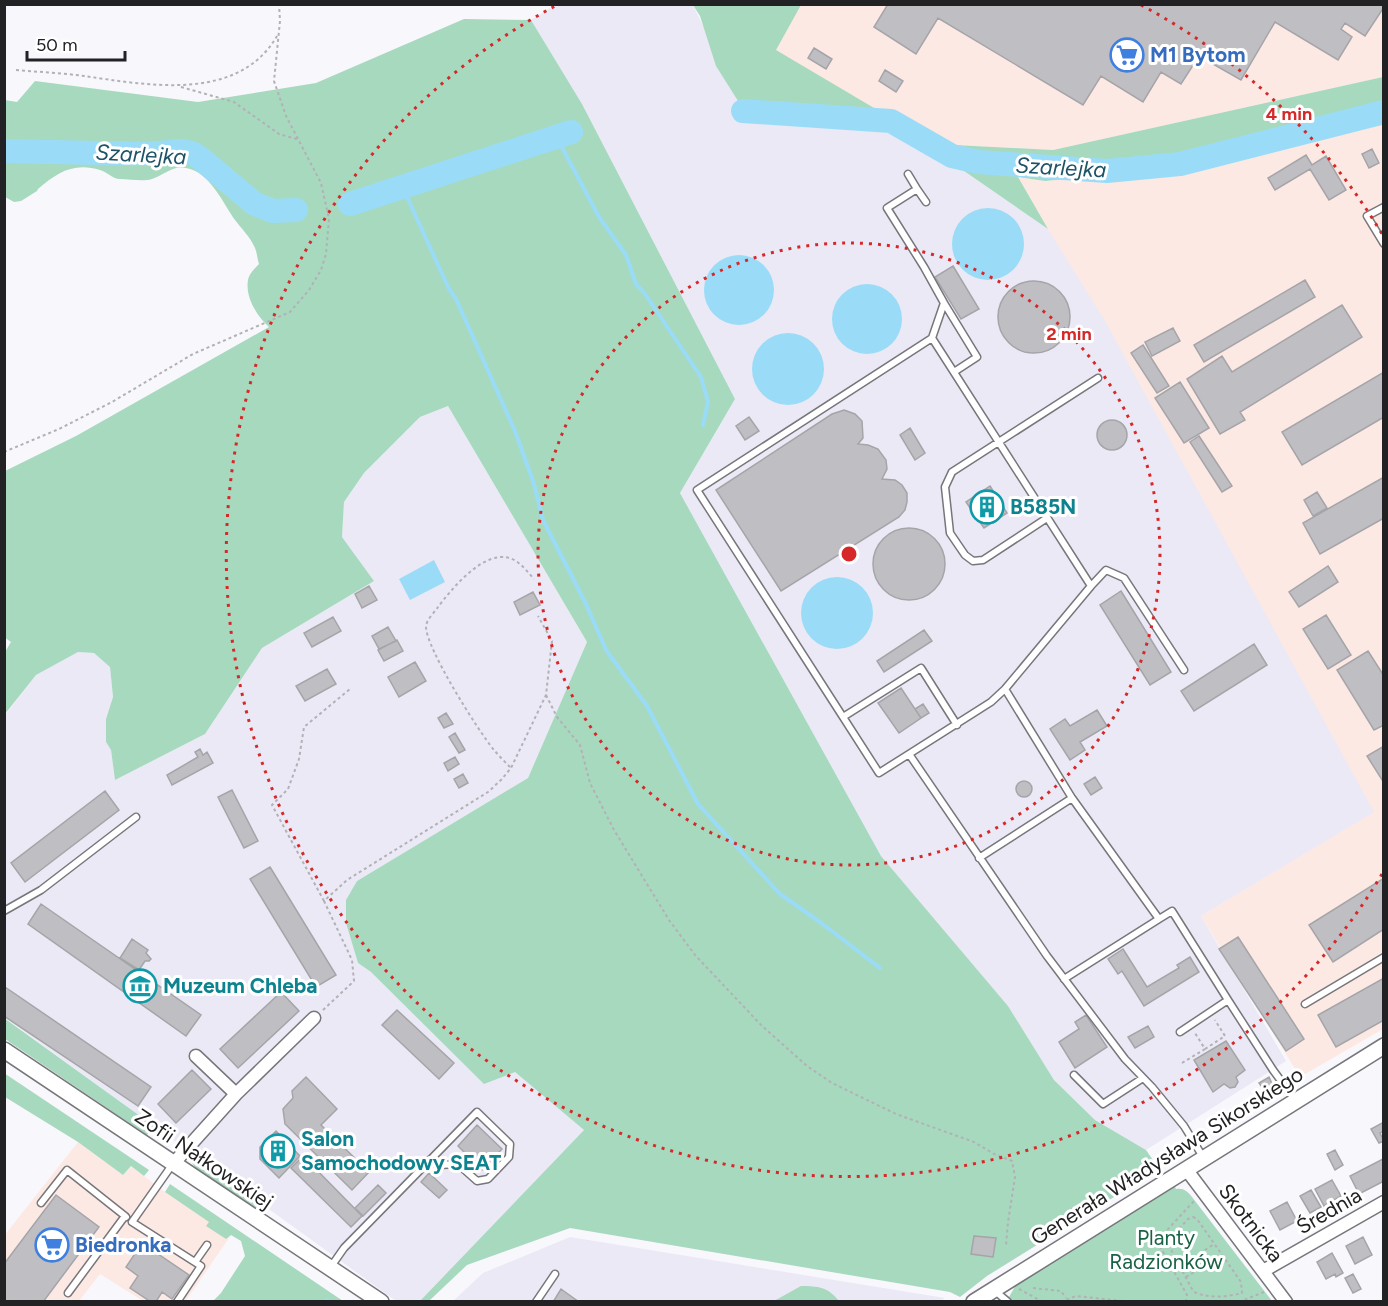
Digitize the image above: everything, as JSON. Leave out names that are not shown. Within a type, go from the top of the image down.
[{"type":"street","points":[[172,1164],[236,1094],[314,1018]]},
{"type":"street","name":"Generała Władysława Sikorskiego","points":[[974,1302],[1383,1046]]},
{"type":"street","name":"Zofii Nałkowskiej","points":[[4,1050],[381,1302]]},
{"type":"street","points":[[196,1056],[236,1094]]},
{"type":"street","name":"Skotnicka","points":[[1186,1168],[1286,1302]]},
{"type":"street","name":"Średnia","points":[[1263,1271],[1383,1202]]},
{"type":"lane","points":[[908,174],[926,202]]},
{"type":"lane","points":[[917,189],[887,208],[977,357],[954,372]]},
{"type":"lane","points":[[1383,207],[1367,216],[1383,244]]},
{"type":"lane","points":[[944,303],[932,338],[697,490],[843,717],[879,772],[991,702],[1005,689],[1106,570],[1124,578],[1184,670]]},
{"type":"lane","points":[[932,338],[1091,586]]},
{"type":"lane","points":[[1047,518],[983,560],[973,561],[965,555],[950,533],[945,488],[952,472],[1098,378]]},
{"type":"lane","points":[[843,717],[921,668],[957,724]]},
{"type":"lane","points":[[1005,689],[1072,798],[1159,919]]},
{"type":"lane","points":[[909,754],[1065,979],[1125,1059],[1184,1126],[1204,1157]]},
{"type":"lane","points":[[979,858],[1072,798]]},
{"type":"lane","points":[[4,911],[41,890],[136,817]]},
{"type":"lane","points":[[1065,979],[1172,911],[1273,1070],[1295,1100]]},
{"type":"lane","points":[[1305,1004],[1383,957]]},
{"type":"lane","points":[[1180,1032],[1228,1000]]},
{"type":"lane","points":[[1074,1075],[1103,1104],[1143,1078]]},
{"type":"lane","points":[[330,1268],[344,1248],[429,1160],[477,1112],[510,1144],[509,1157],[488,1179],[477,1181],[458,1164],[439,1165],[429,1160]]},
{"type":"lane","points":[[132,1222],[172,1164]]},
{"type":"lane","points":[[41,1203],[67,1170],[132,1222],[201,1266],[177,1302]]},
{"type":"lane","points":[[68,1293],[125,1216]]},
{"type":"lane","points":[[195,1262],[207,1245]]},
{"type":"lane","points":[[536,1302],[555,1274]]},
{"type":"lane","points":[[994,1289],[1008,1302]]},
{"type":"path","points":[[4,452],[59,429],[112,402],[193,354],[290,312],[309,290],[321,270],[326,254],[329,219],[321,183],[286,116],[274,81],[279,33],[279,4]]},
{"type":"path","points":[[16,70],[150,85],[180,86],[210,82],[237,72],[260,58],[270,49],[279,33]]},
{"type":"path","points":[[180,86],[234,102],[279,134],[300,140]]},
{"type":"path","points":[[511,768],[494,751],[469,712],[436,655],[426,629],[427,621],[447,596],[480,564],[501,557],[518,562],[534,579]]},
{"type":"path","points":[[324,901],[356,874],[488,792],[511,768],[546,695],[552,641],[538,616]]},
{"type":"path","points":[[314,1018],[354,981],[352,960],[324,901],[272,805],[288,789],[299,759],[304,727],[350,689]]},
{"type":"path","points":[[546,695],[558,717],[580,745],[590,783],[614,830],[669,920],[695,956],[762,1026],[807,1066],[832,1083],[896,1114],[974,1142],[1012,1161],[1015,1177],[1006,1245]]},
{"type":"path","points":[[1182,1063],[1225,1036],[1210,1012]]},
{"type":"path","points":[[1191,1025],[1204,1049]]},
{"type":"path","points":[[1186,1302],[1187,1295],[1158,1241],[1197,1198]]},
{"type":"path","points":[[1191,1217],[1197,1219],[1222,1256],[1241,1282],[1242,1293],[1227,1297],[1196,1293],[1167,1242],[1191,1217]]},
{"type":"path","points":[[1180,1267],[1214,1244]]},
{"type":"path","points":[[1186,1278],[1222,1256]]},
{"type":"path","points":[[1176,1276],[1183,1272]]},
{"type":"path","points":[[1018,1288],[1043,1302]]},
{"type":"path","points":[[1033,1288],[1061,1291],[1066,1298]]},
{"type":"path","points":[[1239,1302],[1267,1291]]},
{"type":"path","points":[[1060,1302],[1076,1296],[1131,1302]]},
{"type":"shaded area","points":[[555,5],[693,5],[745,112],[891,130],[938,153],[1048,229],[1105,321],[1374,812],[1201,916],[1286,1061],[1146,1150],[1095,1120],[1054,1080],[1008,1006],[881,856],[680,493],[735,399],[582,104],[531,20]]},
{"type":"shaded area","points":[[801,5],[1383,5],[1383,77],[1053,150],[935,144],[775,50]]},
{"type":"shaded area","points":[[1383,118],[1383,1029],[1300,1077],[1201,916],[1373,812],[1017,177],[1045,181],[1226,164]]},
{"type":"shaded area","points":[[448,406],[587,642],[528,778],[357,881],[346,901],[346,923],[358,963],[515,1072],[584,1130],[420,1301],[396,1301],[5,1018],[5,715],[36,675],[78,652],[94,653],[110,666],[113,697],[106,719],[106,742],[111,750],[115,780],[205,734],[262,648],[374,581],[342,537],[344,502],[364,473],[420,417]]},
{"type":"shaded area","points":[[78,1142],[123,1175],[131,1166],[165,1192],[231,1235],[185,1302],[143,1301],[100,1274],[79,1301],[5,1301],[4,1236]]},
{"type":"shaded area","points":[[570,1237],[945,1298],[939,1302],[452,1302],[483,1273]]},
{"type":"green space","points":[[693,5],[801,5],[776,50],[935,144],[1053,150],[1383,77],[1383,118],[1226,164],[1045,181],[1018,177],[1048,229],[938,153],[891,130],[745,112],[716,66],[700,16]]},
{"type":"green space","points":[[464,19],[531,20],[582,104],[735,399],[680,493],[881,856],[1008,1006],[1054,1080],[1095,1120],[1146,1150],[1159,1169],[987,1276],[960,1297],[950,1292],[570,1228],[467,1265],[429,1301],[420,1301],[584,1130],[515,1072],[484,1084],[371,972],[358,963],[346,923],[346,900],[357,881],[528,778],[587,642],[448,406],[420,417],[364,473],[344,502],[342,537],[374,581],[262,648],[205,734],[115,780],[111,750],[106,742],[106,719],[113,697],[110,667],[94,653],[78,652],[36,675],[5,714],[5,652],[11,642],[4,637],[5,471],[76,436],[269,327],[256,312],[248,293],[249,278],[259,264],[255,248],[215,189],[194,170],[181,167],[152,179],[140,180],[117,179],[103,171],[82,167],[74,168],[52,178],[21,201],[14,202],[5,197],[5,100],[17,102],[35,81],[198,102],[316,83]]},
{"type":"green space","points":[[4,1018],[154,1126],[147,1135],[5,1039]]},
{"type":"green space","points":[[4,1073],[149,1170],[144,1176],[131,1166],[123,1175],[78,1142],[5,1097]]},
{"type":"green space","points":[[191,1153],[256,1200],[257,1208],[197,1170],[192,1163]]},
{"type":"green space","points":[[170,1184],[343,1301],[213,1301],[221,1293],[245,1256],[241,1241],[231,1235],[226,1239],[206,1226],[209,1222],[165,1192]]},
{"type":"green space","name":"Planty Radzionków","points":[[1174,1185],[1176,1189],[1185,1190],[1192,1197],[1272,1301],[1015,1302],[1009,1297],[1017,1283]]},
{"type":"green space","points":[[801,1286],[822,1288],[839,1301],[774,1301]]},
{"type":"water","points":[[988,208],[1008,214],[1018,224],[1024,244],[1018,264],[1008,274],[988,280],[968,274],[958,264],[952,244],[958,224],[968,214]]},
{"type":"water","points":[[739,255],[752,258],[764,265],[771,277],[774,290],[771,303],[764,315],[752,322],[739,325],[726,322],[714,315],[707,303],[704,290],[707,277],[714,265],[726,258]]},
{"type":"water","points":[[867,284],[880,287],[892,294],[899,306],[902,319],[899,332],[892,344],[880,351],[867,354],[854,351],[842,344],[835,332],[832,319],[835,306],[842,294],[854,287]]},
{"type":"water","points":[[788,333],[808,339],[818,349],[824,369],[818,389],[808,399],[788,405],[768,399],[758,389],[752,369],[758,349],[768,339]]},
{"type":"water","points":[[434,560],[445,582],[410,600],[399,579]]},
{"type":"water","points":[[837,577],[857,583],[867,593],[873,613],[867,633],[857,643],[837,649],[817,643],[807,633],[801,613],[807,593],[817,583]]},
{"type":"building","name":"M1 Bytom","points":[[888,4],[1384,4],[1384,7],[1365,36],[1345,23],[1341,29],[1352,37],[1338,60],[1275,22],[1241,80],[1199,56],[1181,84],[1161,72],[1143,102],[1101,76],[1083,105],[938,18],[916,54],[874,27]]},
{"type":"building","points":[[814,48],[832,59],[826,69],[808,58]]},
{"type":"building","points":[[885,70],[903,81],[896,92],[879,81]]},
{"type":"building","points":[[1372,149],[1379,163],[1369,168],[1362,154]]},
{"type":"building","points":[[1306,155],[1312,165],[1326,156],[1346,190],[1329,200],[1310,169],[1275,190],[1268,178]]},
{"type":"building","points":[[953,266],[979,309],[961,319],[935,277]]},
{"type":"building","points":[[1305,280],[1315,297],[1204,362],[1194,345]]},
{"type":"building","points":[[1034,281],[1048,284],[1060,291],[1067,303],[1070,317],[1067,331],[1060,343],[1048,350],[1034,353],[1020,350],[1008,343],[1001,331],[998,317],[1001,303],[1008,291],[1020,284]]},
{"type":"building","points":[[1342,305],[1362,337],[1240,412],[1245,420],[1220,434],[1187,379],[1222,356],[1232,372]]},
{"type":"building","points":[[1173,328],[1180,341],[1152,356],[1145,342]]},
{"type":"building","points":[[1143,345],[1169,386],[1157,393],[1131,353]]},
{"type":"building","points":[[1384,372],[1384,417],[1302,465],[1282,432]]},
{"type":"building","points":[[1180,382],[1209,428],[1184,443],[1155,398]]},
{"type":"building","points":[[844,410],[855,414],[862,421],[863,438],[858,444],[878,449],[886,460],[887,469],[882,479],[895,480],[907,493],[905,510],[899,517],[781,591],[716,490],[832,414]]},
{"type":"building","points":[[749,417],[759,431],[745,440],[736,426]]},
{"type":"building","points":[[1112,420],[1122,425],[1127,435],[1122,445],[1112,450],[1102,445],[1097,435],[1102,425]]},
{"type":"building","points":[[910,428],[925,453],[915,460],[900,435]]},
{"type":"building","points":[[1199,436],[1232,486],[1222,492],[1190,442]]},
{"type":"building","points":[[1384,477],[1384,518],[1320,554],[1303,523]]},
{"type":"building","name":"B585N","points":[[990,486],[1007,513],[984,528],[966,502]]},
{"type":"building","points":[[1317,492],[1327,508],[1313,516],[1304,500]]},
{"type":"building","points":[[909,528],[923,531],[935,538],[942,550],[945,564],[942,578],[935,590],[923,597],[909,600],[895,597],[883,590],[876,578],[873,564],[876,550],[883,538],[895,531]]},
{"type":"building","points":[[1328,566],[1338,582],[1299,607],[1289,592]]},
{"type":"building","points":[[369,586],[377,600],[362,608],[355,594]]},
{"type":"building","points":[[1121,591],[1171,672],[1150,685],[1100,605]]},
{"type":"building","points":[[533,592],[540,605],[520,615],[514,602]]},
{"type":"building","points":[[1326,615],[1351,655],[1328,669],[1303,629]]},
{"type":"building","points":[[333,617],[341,631],[312,647],[304,633]]},
{"type":"building","points":[[388,627],[396,641],[379,649],[372,636]]},
{"type":"building","points":[[924,630],[932,641],[884,672],[877,661]]},
{"type":"building","points":[[397,640],[403,651],[384,661],[378,650]]},
{"type":"building","points":[[1254,644],[1267,665],[1194,711],[1181,691]]},
{"type":"building","points":[[1368,651],[1384,676],[1384,725],[1374,730],[1337,670]]},
{"type":"building","points":[[415,662],[426,681],[399,697],[388,677]]},
{"type":"building","points":[[327,669],[336,684],[305,701],[296,686]]},
{"type":"building","points":[[901,688],[921,718],[899,733],[878,703]]},
{"type":"building","points":[[923,704],[929,713],[921,718],[915,709]]},
{"type":"building","points":[[1097,710],[1107,726],[1080,742],[1085,750],[1070,760],[1050,729],[1065,719],[1070,726]]},
{"type":"building","points":[[446,713],[453,724],[444,728],[438,718]]},
{"type":"building","points":[[455,733],[465,750],[459,753],[449,737]]},
{"type":"building","points":[[1384,746],[1384,783],[1367,756]]},
{"type":"building","points":[[200,749],[203,755],[207,752],[213,763],[172,785],[167,775],[198,757],[195,752]]},
{"type":"building","points":[[455,757],[459,764],[448,771],[444,763]]},
{"type":"building","points":[[463,774],[468,783],[459,788],[454,779]]},
{"type":"building","points":[[1095,777],[1102,788],[1091,795],[1084,784]]},
{"type":"building","points":[[1021,781],[1027,781],[1032,789],[1030,795],[1021,797],[1016,792],[1016,786]]},
{"type":"building","points":[[232,790],[258,841],[244,848],[218,797]]},
{"type":"building","points":[[105,791],[119,810],[25,882],[11,863]]},
{"type":"building","points":[[270,867],[336,975],[316,987],[250,879]]},
{"type":"building","points":[[1384,878],[1384,929],[1333,962],[1309,925]]},
{"type":"building","points":[[41,904],[201,1015],[186,1036],[28,924]]},
{"type":"building","points":[[1238,937],[1304,1039],[1286,1051],[1219,949]]},
{"type":"building","points":[[132,939],[148,950],[146,953],[151,959],[145,961],[139,970],[120,958]]},
{"type":"building","points":[[1123,949],[1147,987],[1179,968],[1177,965],[1190,957],[1199,972],[1144,1006],[1122,971],[1118,974],[1108,959]]},
{"type":"building","points":[[1384,978],[1384,1020],[1336,1047],[1318,1015]]},
{"type":"building","points":[[5,987],[151,1087],[138,1106],[4,1016]]},
{"type":"building","points":[[281,992],[299,1011],[238,1068],[220,1049]]},
{"type":"building","points":[[397,1010],[454,1063],[439,1079],[382,1025]]},
{"type":"building","points":[[1086,1015],[1107,1047],[1075,1068],[1059,1042],[1079,1029],[1075,1022]]},
{"type":"building","points":[[1148,1026],[1154,1037],[1135,1048],[1128,1037]]},
{"type":"building","points":[[1226,1041],[1245,1070],[1236,1077],[1238,1082],[1235,1087],[1230,1088],[1224,1084],[1213,1092],[1194,1060]]},
{"type":"building","points":[[192,1070],[211,1089],[176,1123],[158,1104]]},
{"type":"building","points":[[306,1077],[337,1109],[321,1125],[369,1172],[352,1190],[285,1124],[283,1109],[293,1098],[292,1091]]},
{"type":"building","points":[[1269,1077],[1273,1086],[1270,1091],[1265,1091],[1259,1083]]},
{"type":"building","points":[[1384,1122],[1384,1131],[1380,1133],[1384,1141],[1379,1143],[1371,1129]]},
{"type":"building","points":[[477,1125],[502,1149],[482,1170],[458,1146]]},
{"type":"building","name":"Salon Samochodowy SEAT","points":[[276,1131],[300,1156],[279,1178],[260,1159],[260,1147]]},
{"type":"building","points":[[1335,1150],[1343,1165],[1335,1170],[1327,1154]]},
{"type":"building","points":[[303,1156],[362,1216],[351,1227],[291,1168]]},
{"type":"building","points":[[1383,1159],[1384,1181],[1359,1194],[1350,1176]]},
{"type":"building","points":[[429,1173],[447,1190],[439,1198],[421,1182]]},
{"type":"building","points":[[1332,1180],[1341,1196],[1324,1206],[1315,1189]]},
{"type":"building","points":[[378,1185],[386,1193],[363,1216],[355,1208]]},
{"type":"building","points":[[1311,1190],[1321,1207],[1310,1213],[1300,1196]]},
{"type":"building","name":"Biedronka","points":[[56,1195],[99,1227],[43,1302],[4,1302],[4,1264]]},
{"type":"building","points":[[1287,1202],[1297,1221],[1280,1230],[1270,1211]]},
{"type":"building","points":[[974,1236],[996,1238],[993,1257],[971,1254]]},
{"type":"building","points":[[1363,1237],[1372,1255],[1355,1264],[1346,1246]]},
{"type":"building","points":[[142,1243],[189,1275],[172,1299],[162,1292],[157,1300],[160,1302],[151,1302],[130,1288],[138,1276],[126,1267]]},
{"type":"building","points":[[1332,1253],[1343,1273],[1326,1279],[1317,1262]]},
{"type":"building","points":[[1353,1274],[1361,1289],[1353,1293],[1345,1278]]},
{"type":"building","points":[[561,1289],[579,1302],[553,1302]]},
{"type":"waterway","name":"Szarlejka","points":[[743,111],[891,121],[952,156],[978,162],[1107,171],[1180,164],[1384,112]]},
{"type":"waterway","name":"Szarlejka","points":[[350,204],[571,132]]},
{"type":"waterway","points":[[557,138],[599,217],[626,255],[636,284],[701,377],[708,402],[703,425]]},
{"type":"waterway","name":"Szarlejka","points":[[4,151],[148,154],[181,151],[192,153],[255,204],[273,211],[296,210]]},
{"type":"waterway","points":[[402,186],[515,431],[534,484],[543,520],[586,604],[606,650],[647,706],[698,804],[780,894],[880,968]]},
{"type":"place","name":"M1 Bytom","points":[[1127,55]]},
{"type":"place","name":"B585N","points":[[987,507]]},
{"type":"place","name":"Muzeum Chleba","points":[[140,986]]},
{"type":"place","name":"Salon Samochodowy SEAT","points":[[278,1151]]},
{"type":"place","name":"Biedronka","points":[[52,1245]]}]
